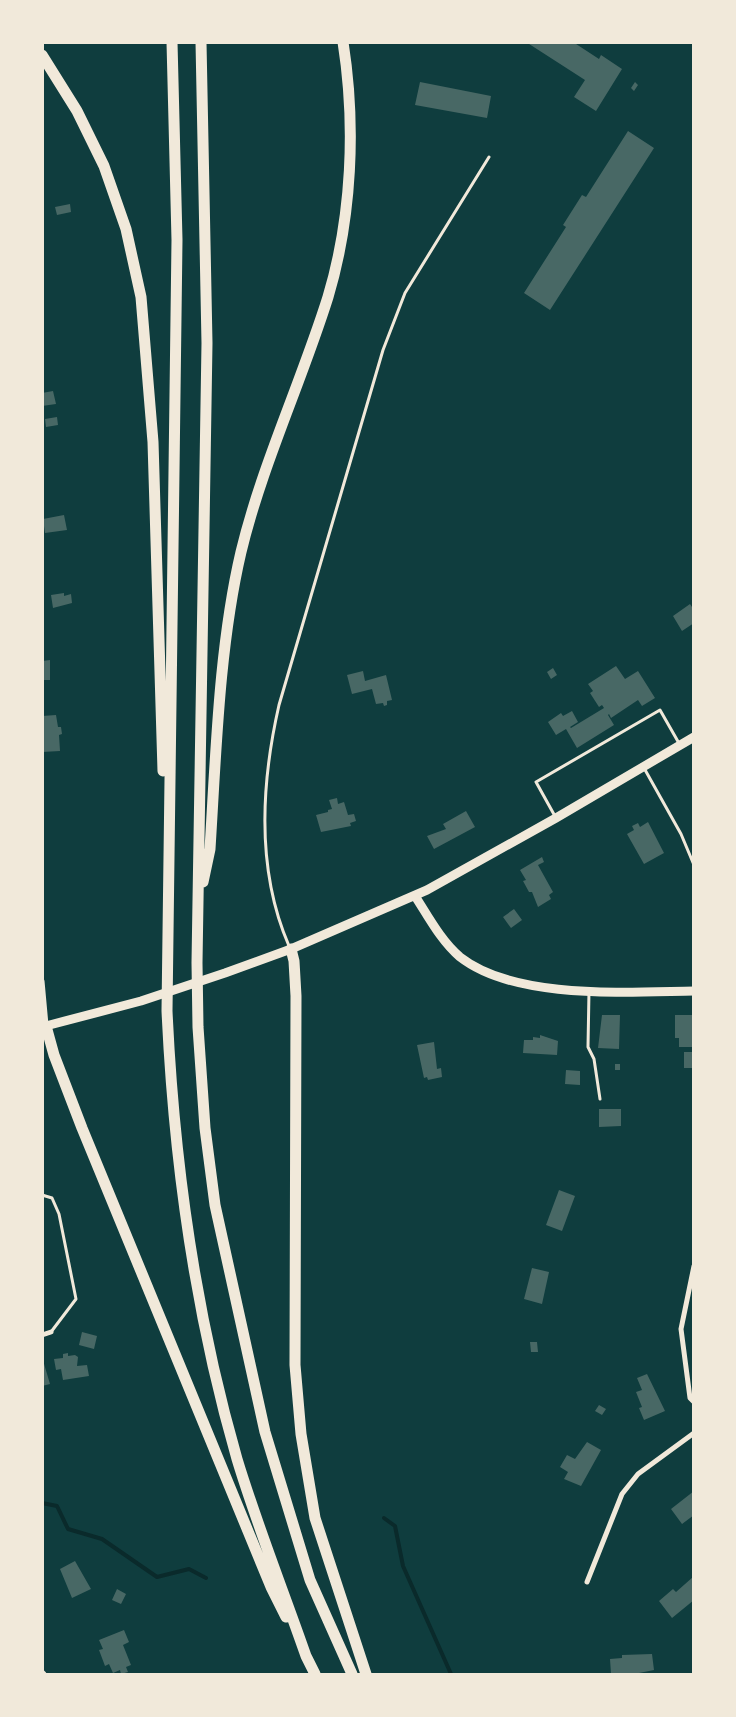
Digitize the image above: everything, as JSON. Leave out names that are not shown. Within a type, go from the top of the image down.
[{"type":"highway","points":[[172,42],[177,240],[169,838],[168,1011],[171,1093],[179,1175],[198,1291],[217,1383],[238,1460],[306,1656]]},
{"type":"highway","points":[[201,42],[207,343],[198,903],[198,1027],[205,1128],[214,1205],[265,1432],[310,1580],[352,1674]]},
{"type":"highway","points":[[198,903],[210,849],[226,643],[242,552],[264,476],[328,295],[343,227],[350,142],[348,79],[343,42]]},
{"type":"highway","points":[[42,55],[78,111],[104,166],[126,229],[141,297],[153,451],[158,555],[161,738],[169,838]]},
{"type":"highway","points":[[291,949],[294,961],[296,996],[295,1365],[301,1434],[315,1518],[366,1674]]},
{"type":"highway","points":[[44,1027],[79,1119],[271,1587],[315,1674]]},
{"type":"main road","points":[[44,1027],[141,1001],[225,973],[291,949],[415,896],[474,865],[694,737]]},
{"type":"main road","points":[[415,896],[443,939],[458,955],[479,970],[512,981],[589,991],[694,991]]},
{"type":"street","points":[[42,981],[44,1027]]},
{"type":"street","points":[[694,1266],[681,1330],[690,1398],[694,1402]]},
{"type":"street","points":[[43,1333],[51,1332]]},
{"type":"street","points":[[587,1582],[622,1494],[638,1474],[694,1433]]},
{"type":"lane","points":[[291,949],[281,926],[273,890],[264,822],[268,753],[279,705],[383,350],[392,326],[405,294],[489,157]]},
{"type":"lane","points":[[556,818],[536,782],[660,710],[680,745]]},
{"type":"lane","points":[[643,766],[681,834],[694,865]]},
{"type":"lane","points":[[589,991],[588,1047],[594,1059],[600,1099]]},
{"type":"lane","points":[[42,1195],[52,1198],[59,1214],[76,1300],[51,1332]]},
{"type":"building","points":[[526,42],[573,42],[599,59],[601,55],[622,69],[596,111],[574,97],[585,80]]},
{"type":"building","points":[[420,82],[491,96],[487,118],[415,105]]},
{"type":"building","points":[[635,82],[638,85],[634,91],[631,88]]},
{"type":"building","points":[[628,131],[654,148],[550,310],[524,293],[566,227],[563,225],[582,195],[586,197]]},
{"type":"building","points":[[70,204],[71,212],[57,215],[55,207]]},
{"type":"building","points":[[53,391],[56,404],[42,406],[42,393]]},
{"type":"building","points":[[57,417],[58,425],[46,427],[45,419]]},
{"type":"building","points":[[64,515],[67,530],[45,533],[43,519]]},
{"type":"building","points":[[64,593],[64,596],[71,594],[72,603],[53,608],[51,595]]},
{"type":"building","points":[[690,604],[694,610],[694,623],[682,631],[673,616]]},
{"type":"building","points":[[50,660],[50,680],[42,680],[42,661]]},
{"type":"building","points":[[616,666],[625,679],[638,671],[655,698],[642,706],[638,700],[611,718],[609,714],[614,725],[577,748],[566,729],[556,735],[548,722],[561,713],[563,716],[572,711],[578,722],[571,728],[604,708],[602,705],[599,707],[590,693],[593,691],[588,684]]},
{"type":"building","points":[[553,668],[557,675],[551,679],[547,672]]},
{"type":"building","points":[[363,671],[365,681],[386,675],[392,700],[387,701],[387,705],[384,706],[383,703],[376,704],[372,689],[352,694],[347,675]]},
{"type":"building","points":[[56,715],[58,727],[61,727],[62,734],[59,735],[60,751],[42,752],[42,716]]},
{"type":"building","points":[[337,798],[338,804],[344,802],[348,815],[354,814],[356,821],[350,823],[351,826],[321,832],[316,815],[332,809],[329,800]]},
{"type":"building","points":[[466,811],[475,827],[434,849],[427,836],[446,829],[443,824]]},
{"type":"building","points":[[648,822],[664,853],[644,864],[627,834],[634,830],[632,826],[638,823],[640,827]]},
{"type":"building","points":[[542,857],[544,862],[538,865],[553,892],[549,895],[551,899],[538,907],[532,892],[529,892],[523,881],[526,880],[520,870]]},
{"type":"building","points":[[514,909],[522,920],[511,928],[503,917]]},
{"type":"building","points":[[602,1015],[620,1015],[619,1049],[598,1048]]},
{"type":"building","points":[[675,1015],[694,1015],[692,1047],[679,1047],[679,1038],[675,1038]]},
{"type":"building","points":[[540,1035],[558,1041],[557,1055],[523,1053],[524,1040],[533,1040],[533,1037],[540,1038]]},
{"type":"building","points":[[434,1042],[437,1069],[441,1068],[442,1077],[428,1080],[427,1077],[424,1078],[417,1045]]},
{"type":"building","points":[[684,1052],[694,1052],[694,1068],[684,1068]]},
{"type":"building","points":[[615,1064],[620,1064],[620,1070],[615,1070]]},
{"type":"building","points":[[566,1070],[580,1071],[580,1085],[565,1084]]},
{"type":"building","points":[[599,1109],[621,1109],[621,1126],[599,1127]]},
{"type":"building","points":[[559,1190],[575,1196],[562,1231],[546,1225]]},
{"type":"building","points":[[532,1268],[549,1272],[542,1304],[524,1299]]},
{"type":"building","points":[[82,1332],[97,1336],[94,1349],[79,1345]]},
{"type":"building","points":[[530,1342],[537,1342],[538,1352],[531,1352]]},
{"type":"building","points":[[68,1353],[68,1356],[75,1355],[78,1357],[77,1366],[87,1365],[89,1376],[63,1380],[61,1369],[56,1370],[54,1359],[63,1358],[63,1354]]},
{"type":"building","points":[[42,1357],[50,1384],[42,1386]]},
{"type":"building","points":[[647,1374],[665,1411],[644,1420],[639,1408],[642,1407],[636,1392],[642,1390],[637,1378]]},
{"type":"building","points":[[599,1405],[606,1409],[602,1415],[595,1411]]},
{"type":"building","points":[[587,1442],[601,1450],[581,1486],[564,1479],[568,1472],[560,1467],[567,1455],[575,1459]]},
{"type":"building","points":[[694,1491],[694,1515],[682,1524],[671,1509]]},
{"type":"building","points":[[75,1561],[91,1589],[72,1598],[60,1569]]},
{"type":"building","points":[[693,1577],[694,1600],[672,1618],[659,1601],[673,1589],[676,1592]]},
{"type":"building","points":[[117,1589],[126,1594],[121,1604],[112,1600]]},
{"type":"building","points":[[124,1630],[129,1642],[123,1645],[131,1665],[126,1667],[128,1672],[121,1674],[120,1670],[113,1673],[109,1664],[105,1666],[99,1650],[103,1649],[99,1640]]},
{"type":"building","points":[[652,1654],[654,1670],[634,1674],[611,1674],[610,1659],[622,1658],[622,1655]]},
{"type":"waterway","points":[[42,1503],[57,1506],[68,1529],[102,1539],[157,1577],[189,1569],[206,1578]]},
{"type":"waterway","points":[[384,1518],[395,1526],[403,1566],[451,1674]]}]
